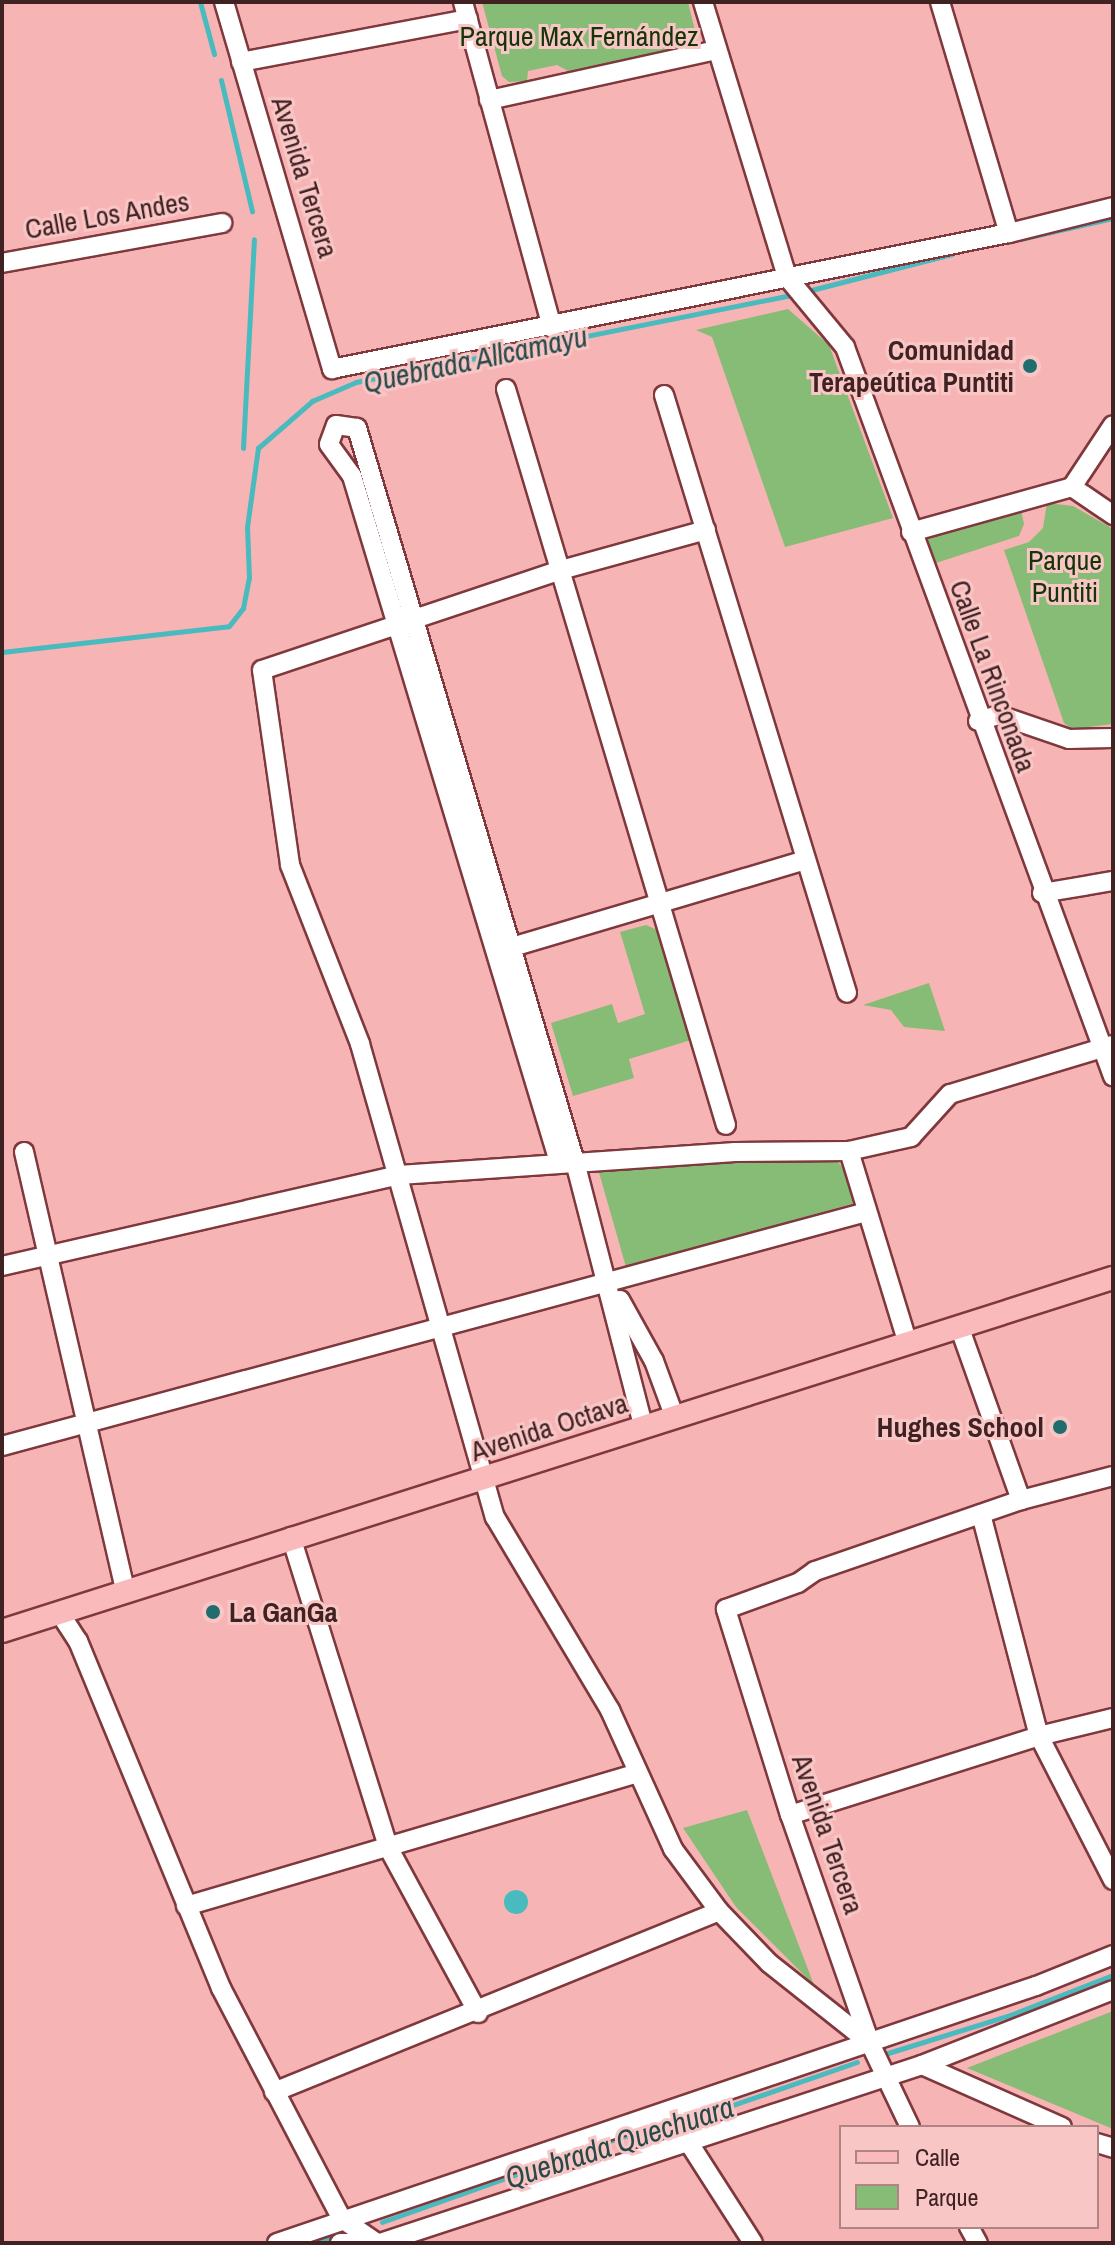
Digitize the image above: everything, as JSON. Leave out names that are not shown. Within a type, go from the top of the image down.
[{"type":"main road","name":"Avenida Octava","points":[[2,1631],[1113,1278]]},
{"type":"street","name":"Avenida Tercera","points":[[224,2],[332,369],[552,328]]},
{"type":"street","name":"Calle La Rinconada","points":[[703,2],[791,280],[845,347],[1042,893],[1108,1046],[1113,1076]]},
{"type":"street","points":[[943,3],[1009,233]]},
{"type":"street","points":[[241,62],[466,11],[552,328],[1009,233],[1113,207]]},
{"type":"street","points":[[489,100],[717,50]]},
{"type":"street","name":"Calle Los Andes","points":[[2,263],[222,223]]},
{"type":"street","points":[[506,389],[726,1125]]},
{"type":"street","points":[[664,395],[847,993]]},
{"type":"street","points":[[406,622],[352,476],[329,444],[336,425],[357,428],[406,622],[567,1162],[608,1281],[644,1428]]},
{"type":"street","points":[[911,532],[1072,487],[1103,447],[1113,425]]},
{"type":"street","points":[[1072,487],[1113,515]]},
{"type":"street","points":[[706,530],[561,570],[262,670],[290,865],[360,1044],[495,1517],[610,1710],[635,1774],[673,1849],[719,1911],[769,1963],[870,2043]]},
{"type":"street","points":[[978,721],[999,715],[1069,739],[1113,738]]},
{"type":"street","points":[[503,950],[806,860]]},
{"type":"street","points":[[1042,893],[1113,881]]},
{"type":"street","points":[[2,1266],[399,1175],[567,1162],[849,1151],[911,1137],[950,1094],[1108,1046]]},
{"type":"street","points":[[849,1151],[907,1341]]},
{"type":"street","points":[[24,1152],[125,1590]]},
{"type":"street","points":[[2,1446],[866,1212]]},
{"type":"street","points":[[608,1281],[654,1361],[675,1418]]},
{"type":"street","points":[[959,1326],[1021,1500]]},
{"type":"street","points":[[1113,1476],[981,1514],[1039,1736],[1113,1880]]},
{"type":"street","name":"Avenida Tercera","points":[[909,2125],[870,2043],[790,1815],[726,1609],[798,1583],[815,1571],[981,1514]]},
{"type":"street","points":[[291,1537],[388,1847],[478,2013]]},
{"type":"street","points":[[59,1612],[78,1641],[186,1906],[274,2092],[342,2219],[376,2243]]},
{"type":"street","points":[[790,1815],[1039,1736],[1113,1718]]},
{"type":"street","points":[[186,1906],[635,1774]]},
{"type":"street","points":[[274,2092],[478,2013],[719,1911]]},
{"type":"street","points":[[277,2243],[870,2043],[1113,1955]]},
{"type":"street","points":[[340,2243],[376,2243],[922,2065],[1113,1990]]},
{"type":"street","points":[[922,2065],[1057,2125]]},
{"type":"street","points":[[687,2140],[753,2243]]},
{"type":"green space","name":"Parque Max Fernández","points":[[482,2],[688,2],[697,39],[684,51],[572,73],[557,65],[528,71],[527,81],[509,82],[502,76]]},
{"type":"green space","points":[[788,309],[829,345],[893,518],[785,547],[712,337],[696,330]]},
{"type":"green space","name":"Parque Puntiti","points":[[1047,503],[1073,506],[1113,529],[1113,724],[1072,729],[1064,723],[1004,550],[1029,542],[1043,528]]},
{"type":"green space","points":[[1021,510],[1024,524],[1019,536],[936,563],[926,538]]},
{"type":"green space","points":[[646,925],[657,930],[691,1040],[629,1059],[634,1078],[573,1096],[551,1023],[612,1004],[618,1023],[645,1014],[620,932]]},
{"type":"green space","points":[[929,983],[945,1031],[904,1027],[891,1010],[863,1005]]},
{"type":"green space","points":[[835,1159],[848,1173],[855,1203],[626,1267],[598,1169]]},
{"type":"green space","points":[[747,1810],[814,1985],[736,1907],[683,1828]]},
{"type":"green space","points":[[1113,2011],[1113,2129],[967,2068]]},
{"type":"water","points":[[516,1890],[524,1894],[528,1902],[524,1910],[516,1914],[508,1910],[504,1902],[508,1894]]},
{"type":"waterway","points":[[200,2],[214,54]]},
{"type":"waterway","points":[[221,80],[252,211]]},
{"type":"waterway","name":"Quebrada Allcamayu","points":[[1020,239],[1113,218]]},
{"type":"waterway","points":[[243,448],[254,239]]},
{"type":"waterway","name":"Quebrada Allcamayu","points":[[2,652],[229,626],[243,608],[249,578],[247,527],[258,448],[312,401],[356,382],[788,296],[952,254]]},
{"type":"waterway","name":"Quebrada Quechuara","points":[[888,2053],[1013,2014],[1113,1975]]},
{"type":"waterway","name":"Quebrada Quechuara","points":[[382,2222],[621,2137],[701,2116],[857,2062]]},
{"type":"waterway","name":"Quebrada Quechuara","points":[[316,2243],[329,2239]]},
{"type":"place","name":"Comunidad Terapeútica Puntiti","points":[[1030,366]]},
{"type":"place","name":"Hughes School","points":[[1060,1427]]},
{"type":"place","name":"La GanGa","points":[[213,1612]]}]
